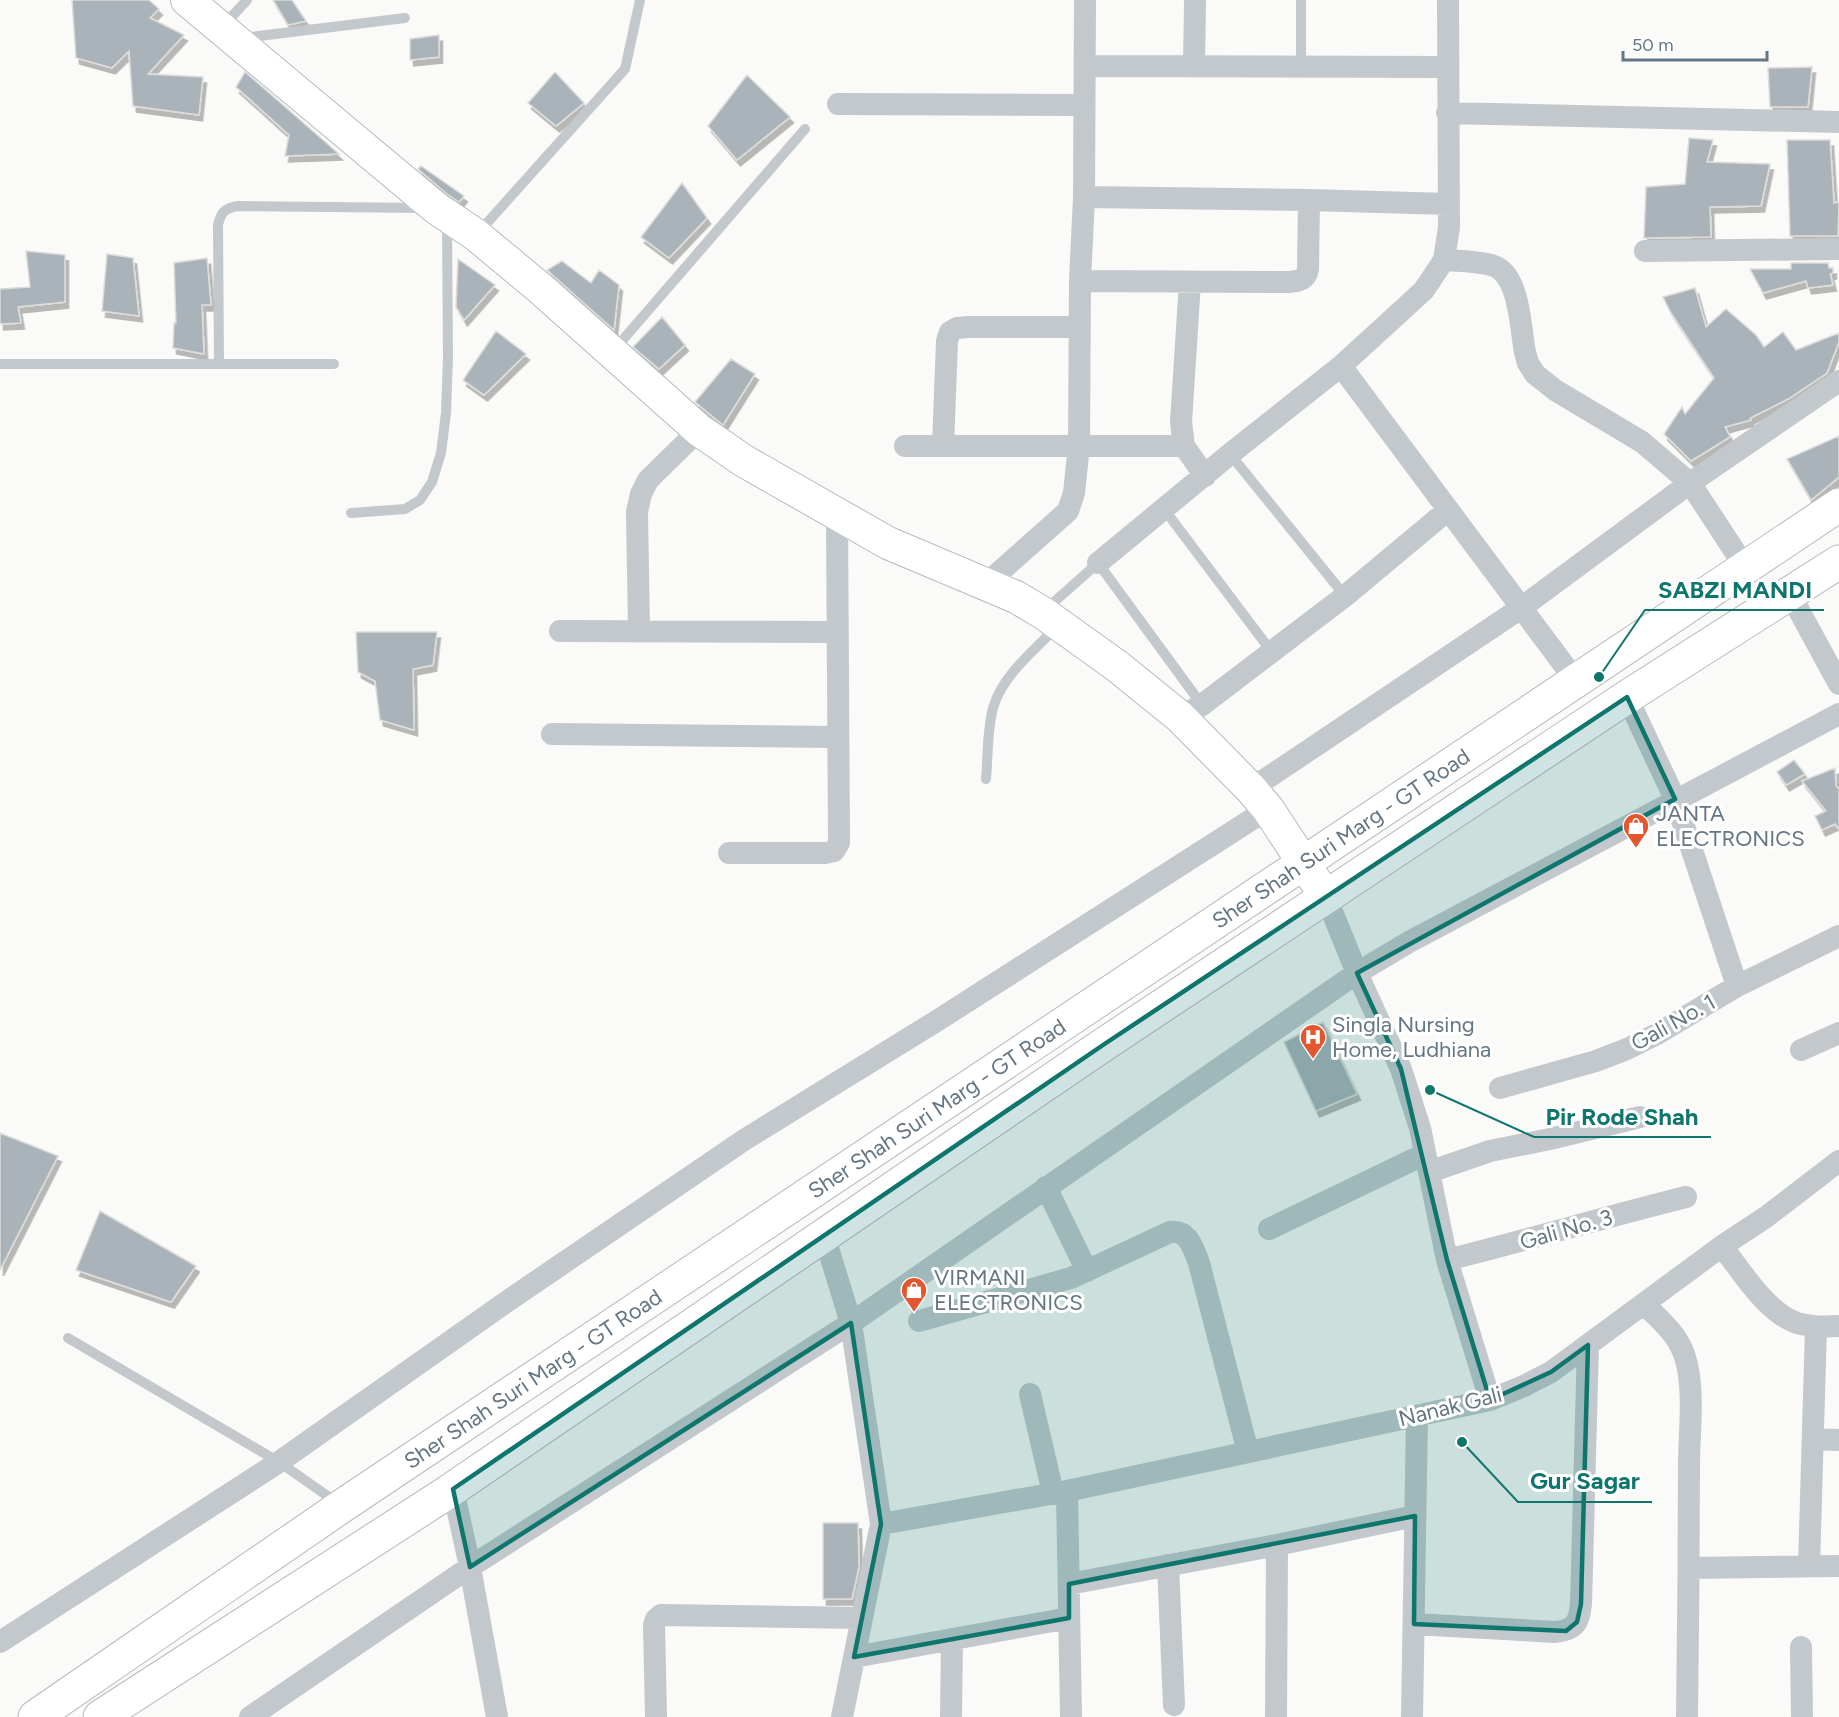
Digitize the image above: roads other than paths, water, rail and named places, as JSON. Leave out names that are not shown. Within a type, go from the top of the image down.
[{"type":"main road","name":"Sher Shah Suri Marg - GT Road","points":[[36,1717],[342,1506],[1839,505]]},
{"type":"main road","name":"Sher Shah Suri Marg - GT Road","points":[[100,1717],[453,1489],[1103,1045],[1628,697],[1839,562]]},
{"type":"street","points":[[187,0],[441,212],[476,235],[541,289],[699,430],[744,461],[888,543],[1016,597],[1117,666],[1191,711],[1260,799],[1326,897],[1357,973],[1401,1069],[1420,1128],[1447,1260],[1490,1400]]},
{"type":"street","points":[[986,584],[1068,511],[1074,493],[1079,445],[1085,0]]},
{"type":"street","points":[[1194,66],[1195,0]]},
{"type":"street","points":[[1098,563],[1341,366],[1424,290],[1444,260],[1449,227],[1448,0]]},
{"type":"street","points":[[1085,66],[1447,67]]},
{"type":"street","points":[[838,104],[1083,105]]},
{"type":"street","points":[[1447,113],[1839,122]]},
{"type":"street","points":[[1084,197],[1448,204]]},
{"type":"street","points":[[1080,281],[1289,282],[1303,280],[1307,276],[1308,269],[1309,200]]},
{"type":"street","points":[[1645,251],[1839,249]]},
{"type":"street","points":[[1444,260],[1490,265],[1502,269],[1513,284],[1525,352],[1528,363],[1536,374],[1555,390],[1642,442],[1690,483],[1745,567]]},
{"type":"street","points":[[1190,282],[1181,422],[1184,446],[1205,476]]},
{"type":"street","points":[[943,446],[947,341],[950,332],[957,328],[968,327],[1080,327]]},
{"type":"street","points":[[1341,366],[1576,681]]},
{"type":"street","points":[[0,1642],[279,1462],[512,1298],[744,1140],[934,1022],[1260,799],[1690,483],[1839,381]]},
{"type":"street","points":[[639,631],[637,512],[640,494],[648,480],[699,430]]},
{"type":"street","points":[[905,447],[1184,446]]},
{"type":"street","points":[[1191,711],[1345,596],[1448,510]]},
{"type":"street","points":[[729,854],[825,854],[834,851],[839,843],[837,514]]},
{"type":"street","points":[[1790,594],[1839,684]]},
{"type":"street","points":[[560,631],[837,632]]},
{"type":"street","points":[[1628,697],[1674,799],[1737,986]]},
{"type":"street","points":[[250,1717],[470,1567],[850,1323],[1357,973],[1409,942],[1674,799],[1839,714]]},
{"type":"street","points":[[552,734],[837,737]]},
{"type":"street","name":"Gali No. 1","points":[[1500,1088],[1589,1063],[1628,1049],[1737,986],[1839,936]]},
{"type":"street","points":[[1801,1050],[1839,1033]]},
{"type":"street","points":[[1269,1229],[1427,1163],[1640,1117]]},
{"type":"street","name":"Nanak Gali","points":[[881,1524],[1060,1492],[1490,1400],[1551,1372],[1722,1246],[1766,1217],[1839,1161]]},
{"type":"street","points":[[1046,1187],[1087,1271]]},
{"type":"street","name":"Gali No. 3","points":[[1447,1260],[1686,1197]]},
{"type":"street","points":[[919,1321],[1071,1278],[1170,1232],[1178,1231],[1185,1234],[1191,1243],[1199,1263],[1248,1452]]},
{"type":"street","points":[[824,1235],[850,1323],[881,1524],[842,1717]]},
{"type":"street","points":[[1722,1246],[1778,1313],[1796,1323],[1816,1327],[1839,1326]]},
{"type":"street","points":[[1644,1304],[1672,1332],[1685,1357],[1687,1367],[1689,1394],[1687,1717]]},
{"type":"street","points":[[1809,1566],[1816,1327]]},
{"type":"street","points":[[1414,1624],[1555,1632],[1566,1631],[1577,1622],[1581,1604],[1588,1345]]},
{"type":"street","points":[[1030,1394],[1060,1492],[1069,1584],[1071,1717]]},
{"type":"street","points":[[1412,1717],[1417,1416]]},
{"type":"street","points":[[1813,1439],[1839,1440]]},
{"type":"street","points":[[453,1489],[470,1567],[497,1717]]},
{"type":"street","points":[[1069,1584],[1415,1516]]},
{"type":"street","points":[[1276,1545],[1276,1717]]},
{"type":"street","points":[[1168,1565],[1174,1705]]},
{"type":"street","points":[[1689,1568],[1839,1566]]},
{"type":"street","points":[[656,1717],[654,1625],[661,1614],[862,1618]]},
{"type":"street","points":[[854,1657],[1069,1618]]},
{"type":"street","points":[[951,1717],[952,1640]]},
{"type":"street","points":[[1800,1647],[1802,1717]]},
{"type":"lane","points":[[228,34],[247,0]]},
{"type":"lane","points":[[476,235],[625,69],[640,0]]},
{"type":"lane","points":[[1301,0],[1301,65]]},
{"type":"lane","points":[[228,34],[405,18]]},
{"type":"lane","points":[[612,353],[805,129]]},
{"type":"lane","points":[[219,363],[218,225],[221,214],[227,208],[238,206],[441,212],[448,357],[446,413],[441,453],[432,482],[420,500],[405,509],[351,513]]},
{"type":"lane","points":[[0,364],[334,364]]},
{"type":"lane","points":[[1230,454],[1345,596]]},
{"type":"lane","points":[[1164,509],[1271,651]]},
{"type":"lane","points":[[986,779],[993,707],[1005,684],[1051,619],[1098,563],[1191,711]]},
{"type":"lane","points":[[68,1338],[279,1462],[342,1506]]},
{"type":"place","name":"SABZI MANDI","points":[[1599,677]]},
{"type":"place","name":"JANTA ELECTRONICS","points":[[1636,849]]},
{"type":"place","name":"Singla Nursing Home, Ludhiana","points":[[1313,1060]]},
{"type":"place","name":"Pir Rode Shah","points":[[1430,1090]]},
{"type":"place","name":"VIRMANI ELECTRONICS","points":[[914,1313]]},
{"type":"place","name":"Gur Sagar","points":[[1462,1442]]}]
